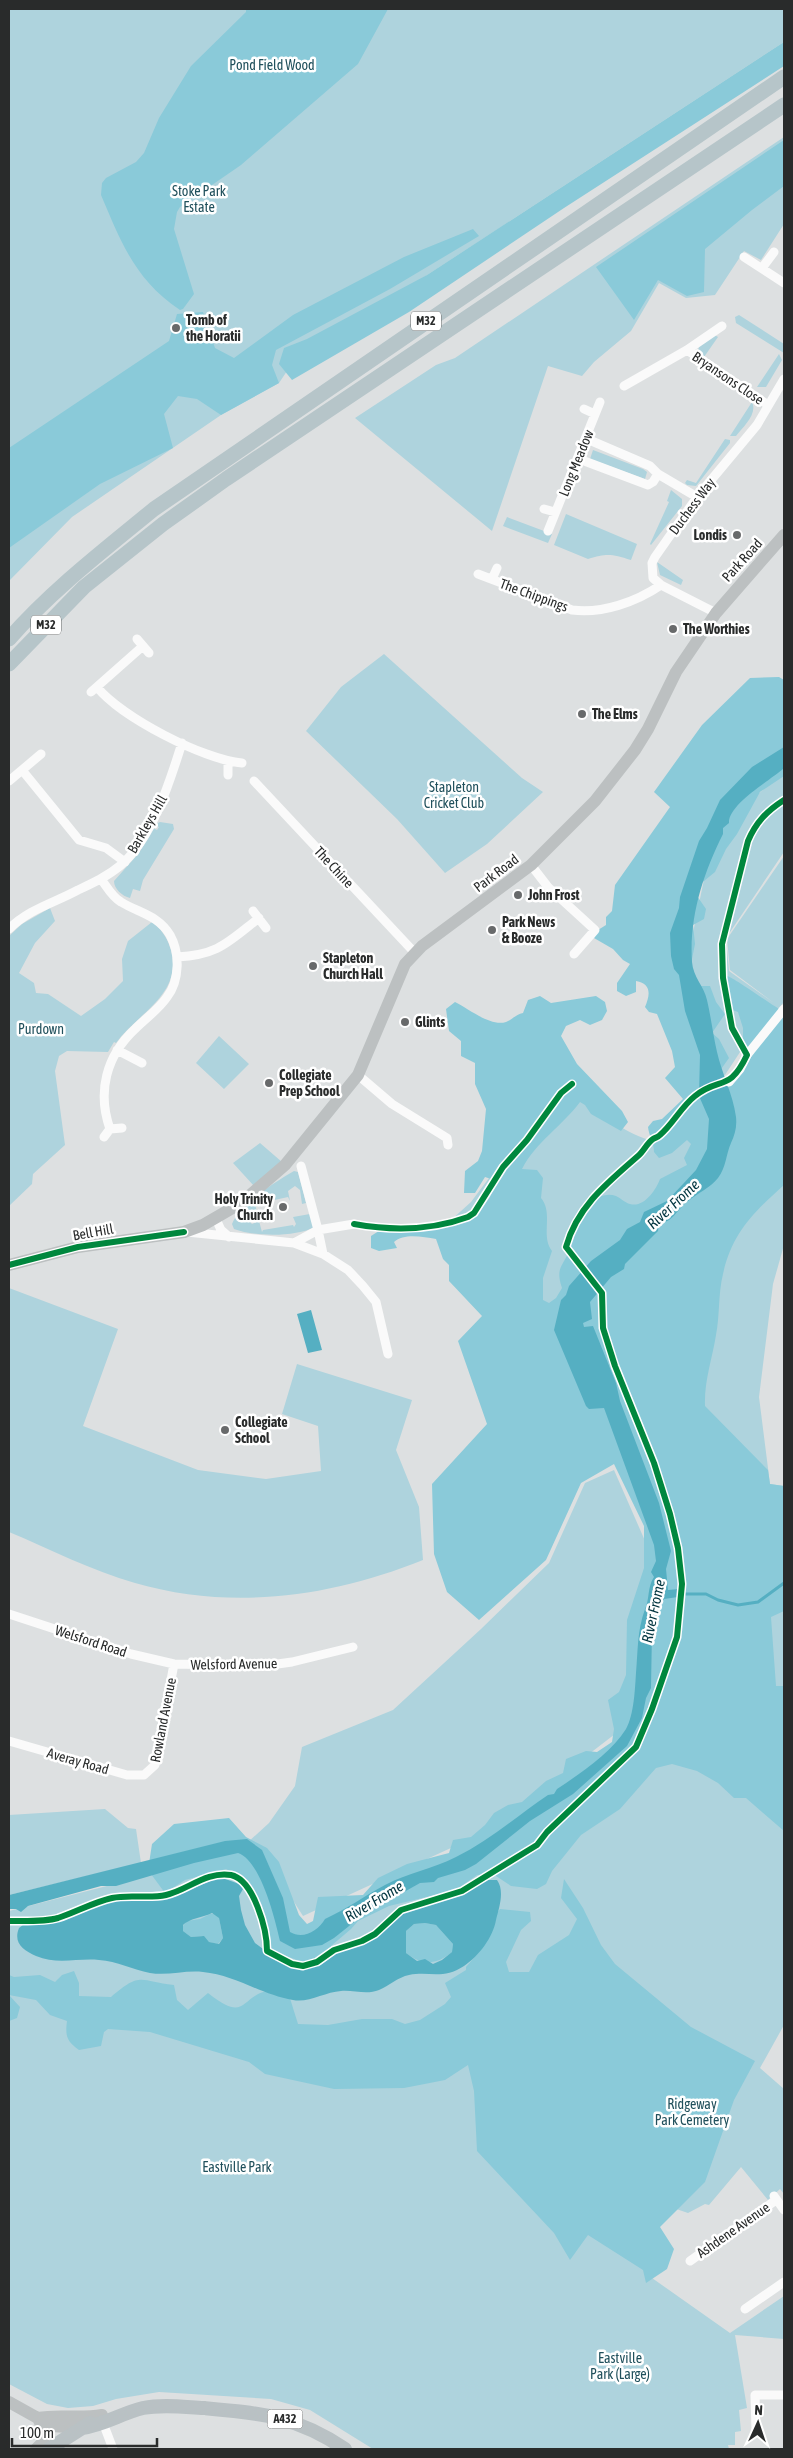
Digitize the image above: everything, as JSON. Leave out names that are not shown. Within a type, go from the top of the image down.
[{"type":"highway","name":"M32","points":[[9,639],[26,619],[75,574],[154,509],[784,77]]},
{"type":"highway","name":"M32","points":[[9,664],[84,587],[163,524],[234,473],[784,105]]},
{"type":"main road","name":"Park Road","points":[[216,1219],[241,1203],[285,1165],[358,1075],[400,973],[414,952],[532,865],[595,801],[622,768],[648,729],[676,672],[716,612],[784,535]]},
{"type":"main road","name":"Bell Hill","points":[[9,1265],[78,1247],[184,1232],[216,1219]]},
{"type":"main road","points":[[9,2402],[52,2426],[82,2428]]},
{"type":"main road","name":"A432","points":[[49,2449],[82,2428],[125,2413],[144,2408],[178,2406],[271,2416],[312,2430],[345,2449]]},
{"type":"main road","name":"A432","points":[[82,2428],[96,2426],[125,2413]]},
{"type":"main road","points":[[38,2418],[52,2416],[103,2421]]},
{"type":"main road","points":[[36,2449],[42,2444],[46,2434],[38,2418]]},
{"type":"main road","name":"A432","points":[[66,2449],[103,2421]]},
{"type":"street","points":[[762,268],[774,252]]},
{"type":"street","points":[[744,256],[784,283]]},
{"type":"street","name":"Bryansons Close","points":[[624,386],[687,350],[722,326]]},
{"type":"street","name":"Bryansons Close","points":[[687,350],[768,405]]},
{"type":"street","name":"Duchess Way","points":[[661,585],[653,578],[652,563],[697,497],[757,425],[784,379]]},
{"type":"street","name":"Long Meadow","points":[[548,531],[579,459],[600,402]]},
{"type":"street","name":"Long Meadow","points":[[584,410],[595,414]]},
{"type":"street","points":[[587,439],[650,466],[658,474],[697,497]]},
{"type":"street","points":[[579,459],[648,485],[653,482],[658,474]]},
{"type":"street","name":"Long Meadow","points":[[544,509],[555,512]]},
{"type":"street","name":"The Chippings","points":[[492,580],[497,568]]},
{"type":"street","name":"The Chippings","points":[[478,574],[572,610],[584,612],[634,601],[661,585]]},
{"type":"street","points":[[661,585],[716,612]]},
{"type":"street","points":[[143,646],[94,690],[120,708],[204,755],[228,762],[242,763]]},
{"type":"street","name":"Barkleys Hill","points":[[9,929],[21,918],[46,904],[102,879],[124,862],[143,836],[160,804],[182,742]]},
{"type":"street","points":[[9,781],[41,754]]},
{"type":"street","points":[[228,762],[228,774]]},
{"type":"street","points":[[22,770],[79,840],[106,848],[124,862]]},
{"type":"street","name":"The Chine","points":[[254,781],[414,952]]},
{"type":"street","points":[[532,865],[548,887],[595,930],[574,954]]},
{"type":"street","points":[[102,879],[118,901],[146,913],[162,924],[172,939],[176,956],[175,980],[168,996],[133,1030],[118,1050],[108,1070],[104,1087],[107,1133],[122,1128]]},
{"type":"street","points":[[176,956],[199,956],[218,950],[256,914],[266,928]]},
{"type":"street","points":[[729,1082],[740,1069],[747,1055],[784,1009]]},
{"type":"street","points":[[118,1050],[142,1063]]},
{"type":"street","points":[[358,1075],[392,1104],[448,1138],[448,1145]]},
{"type":"street","points":[[301,1166],[323,1254]]},
{"type":"street","points":[[216,1219],[220,1230],[229,1237]]},
{"type":"street","points":[[294,1243],[318,1230],[354,1224]]},
{"type":"street","points":[[184,1232],[294,1243],[323,1254],[348,1270],[376,1302],[388,1354]]},
{"type":"street","name":"Welsford Road","points":[[9,1614],[131,1654],[174,1664]]},
{"type":"street","name":"Welsford Avenue","points":[[174,1664],[263,1666],[292,1662],[353,1647]]},
{"type":"street","name":"Rowland Avenue","points":[[148,1773],[155,1766],[174,1664]]},
{"type":"street","name":"Averay Road","points":[[9,1740],[127,1775],[139,1776],[148,1773]]},
{"type":"street","name":"Ashdene Avenue","points":[[690,2260],[775,2198],[784,2210]]},
{"type":"street","points":[[745,2309],[784,2282]]},
{"type":"street","points":[[756,2430],[755,2395],[784,2395]]},
{"type":"street","points":[[103,2421],[114,2449]]},
{"type":"green space","name":"Stoke Park Estate","points":[[9,9],[784,9],[784,42],[369,313],[289,368],[279,383],[221,415],[72,517],[9,581]]},
{"type":"green space","name":"Pond Field Wood","points":[[246,9],[388,9],[358,64],[241,165],[180,207],[177,212],[174,229],[194,294],[183,309],[180,310],[151,286],[131,259],[115,229],[101,195],[102,183],[106,178],[136,162],[144,153],[159,118],[191,66],[246,12]]},
{"type":"green space","points":[[784,42],[784,66],[564,208],[409,312],[292,380],[279,364],[284,348],[307,339],[427,275]]},
{"type":"green space","points":[[784,137],[784,224],[761,260],[744,251],[715,295],[686,298],[659,283],[631,331],[594,362],[582,376],[548,366],[492,531],[355,418],[436,365],[455,358]]},
{"type":"green space","points":[[784,140],[784,186],[705,249],[704,292],[687,296],[658,280],[634,320],[596,267]]},
{"type":"green space","points":[[473,229],[479,236],[390,289],[276,350],[272,365],[279,383],[221,415],[197,399],[178,396],[164,414],[173,448],[100,484],[9,548],[9,448],[169,341],[177,314],[203,312],[215,348],[234,358],[293,315],[404,257]]},
{"type":"green space","points":[[739,315],[784,344],[784,353],[736,323],[735,317]]},
{"type":"green space","points":[[713,334],[718,337],[704,357],[698,351],[699,346]]},
{"type":"green space","points":[[779,354],[782,360],[766,387],[757,387]]},
{"type":"green space","points":[[752,402],[753,411],[749,420],[736,436],[730,436]]},
{"type":"green space","points":[[725,439],[730,440],[730,443],[696,486],[687,485],[685,483],[687,480],[696,483]]},
{"type":"green space","points":[[593,450],[643,469],[647,472],[645,479],[590,459]]},
{"type":"green space","points":[[671,490],[682,499],[682,506],[651,545],[669,502],[667,501]]},
{"type":"green space","points":[[566,514],[637,544],[631,560],[610,555],[588,559],[554,545]]},
{"type":"green space","points":[[507,517],[552,534],[548,543],[503,526]]},
{"type":"green space","points":[[657,562],[683,580],[681,585],[660,575]]},
{"type":"green space","name":"Stapleton Cricket Club","points":[[384,654],[522,778],[543,792],[487,844],[445,873],[397,819],[306,731],[341,687]]},
{"type":"green space","points":[[779,677],[784,680],[784,776],[760,792],[737,834],[726,849],[715,872],[693,890],[706,909],[704,919],[693,925],[695,944],[691,964],[699,986],[710,986],[716,1002],[725,1014],[712,1033],[719,1039],[729,1058],[719,1072],[728,1087],[754,1053],[743,1044],[743,1028],[738,1012],[732,1010],[727,976],[784,1012],[784,1185],[746,1224],[738,1235],[727,1260],[721,1282],[717,1327],[707,1379],[705,1406],[768,1470],[770,1484],[784,1486],[784,1611],[771,1617],[776,1686],[784,1686],[784,1831],[746,1798],[734,1798],[718,1783],[697,1771],[672,1764],[656,1768],[620,1809],[581,1835],[552,1871],[546,1884],[537,1889],[511,1886],[493,1874],[477,1875],[456,1890],[389,1906],[358,1921],[331,1946],[332,1954],[321,1966],[308,1967],[295,1959],[271,1950],[270,1942],[251,1900],[250,1889],[239,1876],[226,1869],[185,1880],[165,1893],[148,1870],[152,1844],[174,1824],[229,1818],[246,1837],[267,1848],[279,1862],[299,1915],[307,1924],[313,1921],[318,1897],[363,1895],[378,1878],[407,1864],[449,1853],[453,1840],[471,1837],[485,1825],[494,1813],[508,1805],[522,1802],[546,1781],[563,1773],[566,1759],[586,1751],[597,1752],[612,1742],[614,1729],[608,1700],[619,1692],[626,1675],[627,1620],[644,1568],[644,1526],[614,1464],[581,1483],[546,1560],[479,1620],[447,1592],[434,1554],[432,1484],[487,1424],[458,1341],[482,1316],[449,1281],[449,1265],[443,1259],[436,1239],[414,1236],[403,1237],[394,1242],[397,1248],[379,1251],[371,1248],[371,1236],[382,1229],[394,1225],[407,1224],[420,1229],[456,1220],[470,1213],[479,1212],[490,1197],[497,1181],[485,1177],[475,1193],[464,1193],[465,1171],[478,1161],[482,1151],[486,1109],[475,1084],[475,1063],[461,1056],[461,1041],[449,1031],[446,1009],[455,1002],[479,1016],[500,1023],[523,1013],[528,1000],[540,996],[551,1003],[596,996],[605,1002],[607,1011],[602,1020],[590,1025],[580,1020],[566,1026],[561,1036],[577,1064],[622,1111],[628,1122],[621,1131],[591,1114],[585,1105],[580,1102],[534,1151],[522,1169],[537,1170],[543,1178],[541,1198],[547,1211],[547,1238],[552,1251],[543,1278],[543,1300],[549,1303],[556,1298],[562,1288],[559,1276],[561,1267],[571,1248],[571,1239],[575,1225],[588,1205],[596,1198],[606,1195],[616,1196],[626,1203],[635,1205],[645,1201],[656,1188],[660,1179],[687,1165],[684,1158],[691,1144],[687,1140],[672,1153],[659,1158],[654,1152],[648,1127],[653,1121],[662,1119],[683,1099],[665,1078],[675,1067],[672,1051],[657,1014],[649,1012],[645,1007],[649,994],[647,987],[641,982],[636,981],[636,992],[626,996],[617,991],[617,983],[630,964],[623,960],[613,949],[594,938],[598,930],[606,925],[606,917],[612,911],[615,885],[670,807],[654,792],[702,725],[750,678]]},
{"type":"green space","points":[[784,772],[784,852],[726,938],[729,971],[774,1003],[730,970],[727,939],[784,856],[784,1002],[742,1049],[725,1075],[715,1080],[689,952],[708,860],[731,817]]},
{"type":"green space","points":[[160,822],[173,824],[174,829],[143,880],[140,891],[133,889],[130,898],[127,897],[121,894],[114,881],[139,853],[153,828],[157,830],[159,827],[154,825]]},
{"type":"green space","name":"Purdown","points":[[50,908],[55,921],[35,943],[19,973],[34,983],[36,993],[48,994],[81,1016],[105,999],[123,981],[122,959],[128,941],[152,922],[167,940],[172,954],[173,969],[170,982],[163,993],[116,1043],[114,1042],[108,1052],[67,1051],[59,1056],[55,1071],[65,1145],[33,1174],[32,1184],[9,1206],[9,936],[22,924]]},
{"type":"green space","name":"Eastville Park","points":[[784,1021],[784,1245],[773,1284],[759,1397],[770,1484],[784,1486],[784,2025],[760,2068],[784,2089],[784,2194],[780,2189],[768,2200],[741,2167],[709,2205],[705,2204],[688,2213],[644,2198],[665,2261],[652,2278],[730,2333],[784,2296],[784,2339],[735,2335],[747,2408],[739,2410],[741,2431],[735,2432],[735,2445],[728,2445],[729,2449],[373,2449],[310,2410],[271,2399],[159,2392],[116,2399],[93,2406],[68,2408],[47,2404],[9,2384],[9,1911],[232,1854],[271,1924],[349,1924],[628,1749],[671,1543],[559,1325],[440,1230],[471,1202],[498,1166],[524,1043],[570,1087],[607,1117],[625,1129],[644,1138],[661,1142],[734,1090]]},
{"type":"green space","points":[[219,1036],[249,1064],[224,1089],[196,1063]]},
{"type":"green space","points":[[260,1143],[282,1162],[254,1186],[233,1163]]},
{"type":"green space","points":[[294,1171],[298,1172],[306,1203],[302,1204],[300,1190],[295,1186],[288,1191],[290,1201],[288,1197],[270,1201],[270,1194],[263,1195],[265,1202],[257,1201],[255,1204],[257,1212],[250,1211],[249,1213],[250,1222],[252,1224],[259,1221],[262,1232],[263,1230],[293,1225],[294,1227],[296,1224],[293,1217],[310,1214],[308,1204],[315,1227],[297,1233],[275,1235],[243,1232],[234,1229],[232,1224],[243,1208],[268,1187]]},
{"type":"green space","points":[[9,1288],[118,1329],[83,1426],[198,1470],[266,1479],[321,1471],[318,1426],[282,1414],[297,1364],[412,1400],[396,1450],[419,1507],[423,1560],[388,1573],[317,1591],[281,1596],[244,1598],[208,1596],[171,1592],[119,1578],[9,1532]]},
{"type":"green space","points":[[614,1470],[649,1550],[632,1721],[490,1830],[303,1916],[280,1880],[247,1843],[269,1823],[295,1786],[302,1747],[393,1710],[549,1563],[585,1483]]},
{"type":"green space","points":[[105,1809],[128,1828],[136,1829],[141,1863],[9,1895],[9,1815]]},
{"type":"green space","name":"Ridgeway Park Cemetery","points":[[564,1879],[583,1908],[601,1945],[615,1964],[691,2027],[755,2061],[734,2100],[705,2182],[660,2227],[674,2249],[667,2269],[646,2283],[643,2270],[588,2235],[570,2260],[554,2233],[477,2151],[474,2091],[468,2065],[445,2080],[404,2088],[334,2089],[265,2074],[249,2062],[150,2032],[108,2029],[104,2032],[101,2046],[79,2050],[68,2038],[66,2031],[67,2021],[50,2015],[36,2000],[9,1995],[9,1975],[14,1977],[40,1975],[55,1982],[62,1975],[74,1971],[79,1983],[79,1996],[111,1997],[135,1981],[147,1980],[174,1985],[177,2000],[188,2010],[208,1993],[231,2007],[238,2007],[262,1992],[276,1990],[288,1992],[298,2024],[328,2025],[362,2019],[392,2019],[405,2024],[420,2020],[445,2004],[451,1997],[445,1983],[466,1970],[466,1967],[485,1941],[500,1909],[530,1912],[531,1921],[521,1930],[506,1962],[509,1972],[529,1972],[538,1955],[569,1935],[577,1919],[561,1898]]},
{"type":"green space","points":[[210,1914],[216,1914],[219,1918],[223,1938],[218,1944],[209,1942],[202,1936],[191,1937],[183,1931],[182,1927],[187,1921],[200,1919]]},
{"type":"green space","points":[[414,1924],[436,1925],[453,1944],[452,1952],[440,1959],[429,1962],[418,1960],[406,1953],[406,1931]]},
{"type":"green space","points":[[9,1995],[20,2007],[17,2018],[9,2021]]},
{"type":"water","name":"River Frome","points":[[784,747],[784,768],[743,800],[735,808],[729,823],[723,828],[723,834],[709,865],[695,912],[692,962],[696,977],[704,990],[707,1000],[717,1052],[732,1100],[736,1117],[734,1137],[721,1174],[715,1182],[685,1203],[669,1220],[659,1224],[658,1231],[625,1264],[624,1269],[611,1277],[590,1302],[592,1319],[583,1323],[584,1327],[593,1326],[616,1383],[620,1401],[659,1503],[671,1551],[666,1569],[668,1590],[679,1589],[678,1597],[664,1599],[652,1630],[651,1688],[646,1698],[642,1718],[627,1746],[573,1794],[530,1821],[476,1864],[465,1870],[438,1878],[434,1882],[420,1883],[378,1903],[334,1938],[322,1945],[295,1949],[280,1941],[271,1906],[260,1879],[254,1867],[246,1858],[238,1853],[194,1863],[116,1886],[101,1886],[28,1906],[21,1912],[16,1909],[9,1909],[9,1895],[225,1841],[247,1839],[262,1850],[283,1898],[290,1932],[305,1935],[318,1927],[325,1919],[385,1885],[447,1861],[480,1844],[548,1795],[554,1794],[557,1789],[595,1762],[620,1738],[629,1723],[634,1702],[640,1625],[648,1601],[650,1585],[654,1577],[651,1572],[656,1561],[654,1545],[604,1408],[589,1409],[586,1406],[554,1330],[561,1300],[566,1295],[569,1286],[591,1261],[620,1240],[627,1229],[640,1222],[644,1212],[667,1201],[696,1170],[707,1149],[709,1119],[699,1096],[700,1055],[685,1011],[679,975],[674,969],[671,956],[670,933],[699,841],[720,800],[752,767]]},
{"type":"water","points":[[311,1310],[322,1350],[308,1353],[297,1314]]},
{"type":"water","points":[[220,1877],[239,1884],[243,1889],[239,1896],[245,1925],[255,1943],[282,1963],[302,1969],[321,1965],[335,1954],[372,1940],[404,1912],[456,1897],[483,1880],[497,1880],[501,1889],[500,1905],[492,1933],[475,1957],[464,1966],[443,1974],[409,1975],[374,1991],[341,1991],[299,2001],[270,1994],[226,1977],[203,1972],[157,1974],[106,1961],[59,1961],[44,1959],[27,1951],[18,1942],[17,1933],[19,1928],[28,1921],[59,1922],[106,1902],[175,1896]],"holes":[[[212,1913],[219,1918],[223,1938],[219,1944],[209,1942],[204,1936],[191,1937],[183,1931],[185,1923]],[[414,1924],[436,1925],[453,1944],[452,1952],[433,1964],[425,1959],[417,1961],[406,1953],[406,1931]]]},
{"type":"waterway","points":[[674,1594],[706,1594],[718,1600],[738,1605],[758,1602],[784,1583]]},
{"type":"cycle path","points":[[9,1921],[52,1919],[112,1898],[166,1895],[205,1878],[231,1875],[239,1879],[246,1886],[258,1907],[265,1931],[267,1951],[292,1964],[303,1966],[317,1962],[334,1950],[362,1941],[375,1934],[401,1910],[462,1891],[537,1845],[547,1832],[636,1747],[652,1709],[677,1637],[682,1584],[678,1548],[670,1514],[654,1463],[615,1366],[603,1328],[602,1293],[566,1247],[571,1233],[585,1208],[604,1186],[640,1154],[654,1138],[665,1131],[685,1105],[695,1096],[735,1075],[747,1055],[732,1028],[723,978],[722,944],[748,841],[763,818],[772,808],[784,800]]},
{"type":"cycle path","points":[[354,1224],[397,1229],[440,1225],[468,1217],[474,1213],[503,1167],[527,1140],[561,1093],[572,1084]]},
{"type":"cycle path","points":[[9,1265],[78,1247],[184,1232]]},
{"type":"place","name":"Tomb of the Horatii","points":[[176,328]]},
{"type":"place","name":"Londis","points":[[737,535]]},
{"type":"place","name":"The Worthies","points":[[673,629]]},
{"type":"place","name":"The Elms","points":[[582,714]]},
{"type":"place","name":"John Frost","points":[[518,895]]},
{"type":"place","name":"Park News & Booze","points":[[492,930]]},
{"type":"place","name":"Stapleton Church Hall","points":[[313,966]]},
{"type":"place","name":"Glints","points":[[405,1022]]},
{"type":"place","name":"Collegiate Prep School","points":[[269,1083]]},
{"type":"place","name":"Holy Trinity Church","points":[[283,1207]]},
{"type":"place","name":"Collegiate School","points":[[225,1430]]},
{"type":"park label","name":"Eastville Park (Large)","points":[[620,2366]]}]
